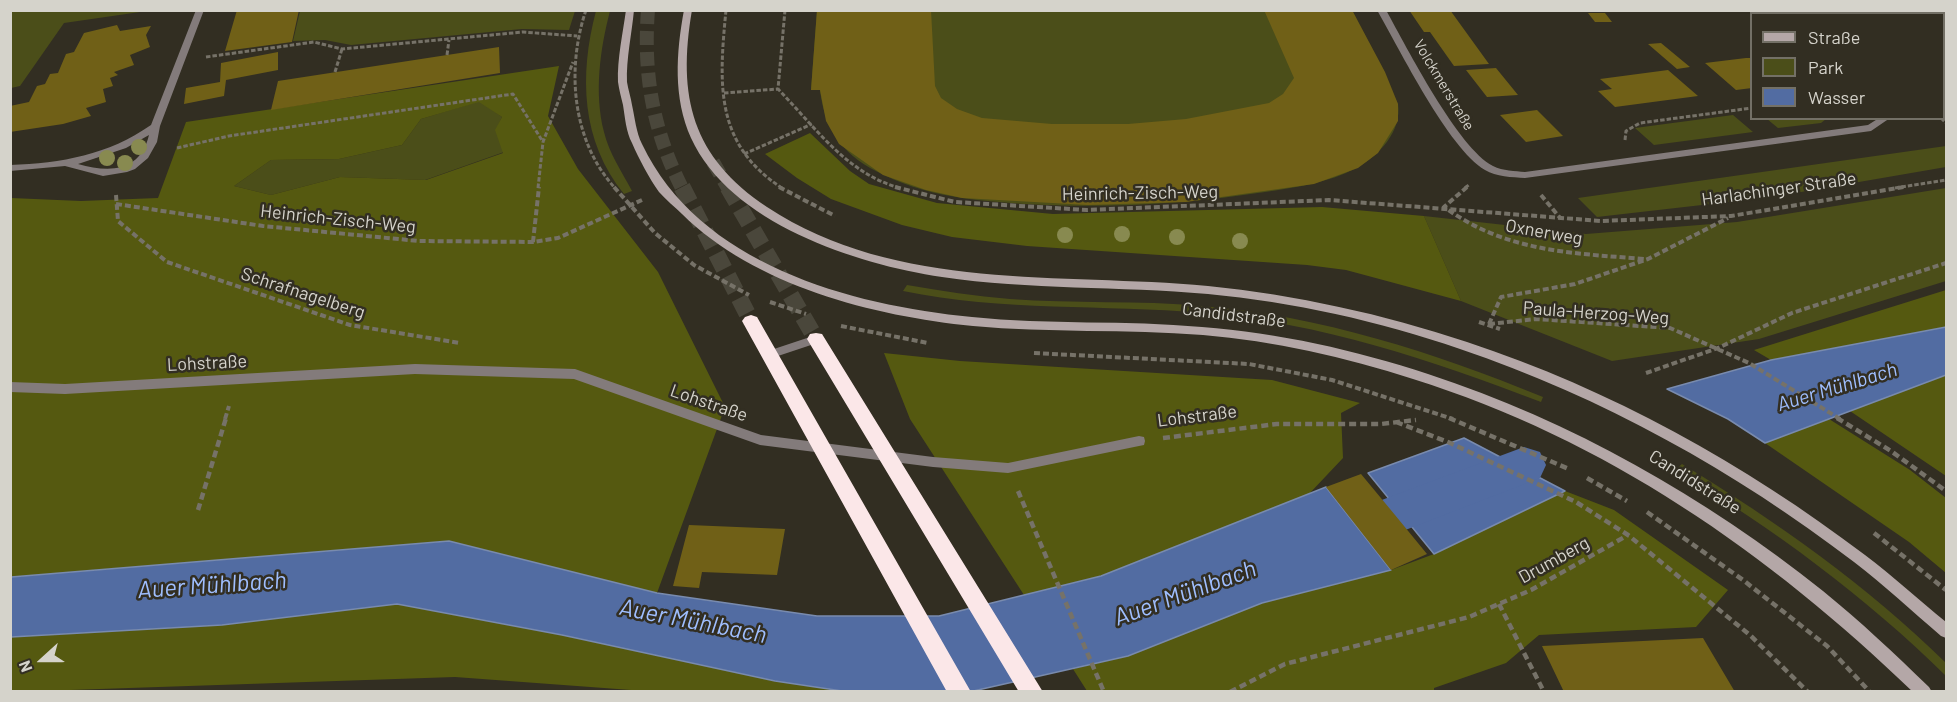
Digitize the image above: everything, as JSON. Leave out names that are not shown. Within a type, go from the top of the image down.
[{"type":"highway","points":[[751,321],[960,692]]},
{"type":"highway","points":[[816,339],[1032,692]]},
{"type":"main road","name":"Candidstraße","points":[[630,10],[624,46],[623,90],[629,128],[638,152],[652,177],[695,224],[759,265],[799,282],[900,311],[997,323],[1195,331],[1263,339],[1317,349],[1450,386],[1556,430],[1649,478],[1710,516],[1791,574],[1891,659],[1924,692]]},
{"type":"main road","name":"Candidstraße","points":[[688,10],[681,74],[690,123],[703,151],[740,192],[767,211],[811,235],[883,261],[940,273],[1253,295],[1383,321],[1466,346],[1576,389],[1683,443],[1783,505],[1859,558],[1947,631]]},
{"type":"street","points":[[67,164],[114,173],[130,167],[147,155],[155,140],[155,126],[200,10]]},
{"type":"street","name":"Volckmerstraße","points":[[1381,10],[1463,145],[1488,168]]},
{"type":"street","points":[[1488,168],[1503,174],[1524,175],[1871,128],[1883,120]]},
{"type":"street","points":[[10,168],[67,164],[136,141],[155,126]]},
{"type":"street","points":[[769,355],[816,339]]},
{"type":"street","name":"Lohstraße","points":[[10,387],[65,389],[415,369],[575,374],[760,440],[933,462],[1008,468],[1139,441]]},
{"type":"path","points":[[586,10],[577,36],[574,61],[579,123],[605,177],[655,233],[694,265],[747,294],[814,317]]},
{"type":"path","points":[[724,93],[778,89],[785,10]]},
{"type":"path","points":[[182,61],[314,42],[342,48],[523,32],[577,36]]},
{"type":"path","points":[[447,55],[449,40]]},
{"type":"path","points":[[335,72],[342,48]]},
{"type":"path","points":[[533,242],[543,142],[574,61]]},
{"type":"path","name":"Heinrich-Zisch-Weg","points":[[778,89],[834,150],[863,172],[895,187],[955,202],[1087,210],[1329,200],[1508,212]]},
{"type":"path","points":[[169,150],[230,136],[513,94],[543,142]]},
{"type":"path","points":[[1644,160],[1624,137],[1626,131],[1640,123],[1750,108]]},
{"type":"path","points":[[798,130],[812,124]]},
{"type":"path","points":[[1444,207],[1488,168]]},
{"type":"path","name":"Schrafnagelberg","points":[[114,173],[118,221],[167,262],[350,325],[467,344]]},
{"type":"path","name":"Harlachinger Straße","points":[[1508,212],[1561,220],[1602,221],[1731,216],[1947,180]]},
{"type":"path","name":"Heinrich-Zisch-Weg","points":[[116,204],[263,226],[418,241],[533,242],[558,238]]},
{"type":"path","name":"Oxnerweg","points":[[1444,207],[1461,222],[1495,238],[1547,250],[1648,259]]},
{"type":"path","points":[[1648,259],[1731,216]]},
{"type":"path","name":"Paula-Herzog-Weg","points":[[1648,259],[1575,284],[1501,297],[1488,324],[1536,319],[1670,328],[1749,363],[1891,451],[1947,491]]},
{"type":"path","points":[[1646,373],[1718,348],[1792,313],[1947,263]]},
{"type":"path","points":[[837,325],[912,342],[935,344]]},
{"type":"path","points":[[1028,352],[1249,364],[1349,385],[1428,410],[1517,444],[1579,473],[1633,504]]},
{"type":"path","points":[[198,510],[237,379]]},
{"type":"path","points":[[1396,422],[1416,420]]},
{"type":"path","name":"Lohstraße","points":[[1139,441],[1277,424],[1396,422]]},
{"type":"path","name":"Drumberg","points":[[1230,692],[1285,664],[1469,617],[1531,590],[1628,535],[1575,502],[1448,442],[1396,422]]},
{"type":"path","points":[[1008,468],[1104,692]]},
{"type":"path","points":[[1642,509],[1743,580],[1827,646],[1870,692]]},
{"type":"path","points":[[1628,535],[1751,636],[1808,692]]},
{"type":"path","points":[[1499,604],[1544,692]]},
{"type":"green space","points":[[11,10],[147,11],[64,23],[20,86],[11,88]]},
{"type":"green space","points":[[300,10],[575,11],[569,30],[522,29],[351,45],[325,40],[293,41]]},
{"type":"green space","points":[[1352,10],[1398,104],[1393,133],[1373,157],[1356,168],[1312,184],[1265,192],[1190,201],[1114,206],[1037,205],[942,194],[893,179],[858,160],[839,142],[832,131],[820,90],[811,90],[817,11]]},
{"type":"green space","points":[[596,11],[610,11],[601,56],[599,102],[606,140],[632,191],[624,194],[610,174],[599,152],[588,107],[587,59]]},
{"type":"green space","points":[[480,101],[502,117],[496,130],[504,152],[425,180],[340,177],[271,195],[234,186],[271,160],[339,159],[402,145],[421,119]]},
{"type":"green space","points":[[1733,115],[1753,132],[1654,145],[1635,128]]},
{"type":"green space","points":[[1768,120],[1825,120],[1821,123],[1778,128]]},
{"type":"green space","points":[[1946,146],[1946,167],[1772,197],[1597,217],[1578,198]]},
{"type":"green space","points":[[1946,188],[1946,281],[1759,339],[1612,361],[1461,301],[1424,216],[1586,234],[1737,222]]},
{"type":"green space","points":[[907,285],[1010,299],[1178,304],[1290,318],[1376,338],[1418,351],[1543,397],[1541,402],[1417,358],[1333,334],[1290,325],[1166,310],[978,302],[903,291]]},
{"type":"green space","points":[[1682,464],[1752,508],[1853,581],[1946,663],[1946,676],[1884,619],[1817,565],[1712,492],[1675,470]]},
{"type":"shaded area","points":[[559,66],[548,116],[578,169],[658,272],[725,407],[657,593],[449,541],[11,577],[11,198],[81,201],[158,198],[186,122]],"holes":[[[479,102],[502,117],[495,130],[503,153],[426,180],[340,177],[271,195],[234,186],[271,160],[339,159],[402,145],[421,119]]]},
{"type":"shaded area","points":[[810,133],[850,171],[869,184],[937,203],[1053,214],[1322,207],[1424,216],[1461,301],[1346,270],[1307,265],[1027,246],[952,237],[902,225],[831,199],[797,178],[765,154]]},
{"type":"shaded area","points":[[1946,290],[1946,327],[1771,360],[1754,350]]},
{"type":"shaded area","points":[[884,353],[960,361],[1272,380],[1360,403],[1341,413],[1343,458],[1309,494],[1101,576],[1024,595],[910,419]]},
{"type":"shaded area","points":[[1946,375],[1946,476],[1850,411]]},
{"type":"shaded area","points":[[1829,419],[1910,470],[1946,498],[1946,573],[1909,542],[1765,443]]},
{"type":"shaded area","points":[[1565,491],[1614,510],[1728,590],[1696,627],[1539,635],[1506,663],[1434,688],[1434,691],[1087,691],[1073,669],[1128,656],[1262,603],[1391,570],[1434,554]]},
{"type":"shaded area","points":[[397,604],[562,635],[775,681],[842,691],[658,692],[455,677],[11,692],[11,637],[222,625]]},
{"type":"water","points":[[1946,327],[1946,375],[1765,443],[1728,419],[1667,389],[1771,360]]},
{"type":"water","points":[[1464,438],[1565,491],[1434,554],[1368,473]]},
{"type":"water","points":[[1326,487],[1391,570],[1262,603],[1128,656],[969,692],[842,691],[775,681],[562,635],[397,604],[222,625],[11,637],[11,577],[449,541],[657,593],[817,616],[939,616],[1101,576]]},
{"type":"building","points":[[237,10],[299,10],[292,42],[225,51]]},
{"type":"building","points":[[817,10],[931,10],[935,86],[941,98],[957,109],[982,118],[1052,124],[1128,124],[1186,119],[1269,103],[1283,94],[1294,78],[1264,10],[1352,10],[1385,72],[1398,104],[1398,121],[1378,153],[1358,168],[1314,184],[1186,202],[1088,205],[962,198],[926,190],[883,175],[839,144],[826,121],[820,90],[811,90]]},
{"type":"building","points":[[1409,10],[1450,10],[1489,64],[1454,66],[1430,32],[1424,32]]},
{"type":"building","points":[[1847,10],[1885,10],[1887,12],[1849,12]]},
{"type":"building","points":[[1946,10],[1946,23],[1945,12],[1928,12]]},
{"type":"building","points":[[1588,13],[1605,13],[1612,22],[1595,22]]},
{"type":"building","points":[[117,25],[120,31],[151,26],[146,35],[150,47],[130,55],[134,65],[114,72],[118,75],[110,78],[113,86],[103,89],[106,102],[86,108],[91,116],[63,124],[10,132],[10,106],[29,102],[37,86],[45,84],[50,74],[58,73],[66,54],[74,52],[84,33]]},
{"type":"building","points":[[1661,43],[1690,67],[1677,69],[1648,44]]},
{"type":"building","points":[[499,47],[500,73],[271,110],[278,81]]},
{"type":"building","points":[[278,52],[278,70],[226,80],[224,96],[184,104],[186,88],[220,82],[221,63]]},
{"type":"building","points":[[1750,58],[1750,88],[1736,90],[1705,63]]},
{"type":"building","points":[[1496,68],[1518,95],[1487,97],[1466,70]]},
{"type":"building","points":[[1668,70],[1698,96],[1615,107],[1598,91],[1612,89],[1600,79]]},
{"type":"building","points":[[1537,110],[1563,136],[1526,142],[1500,115]]},
{"type":"building","points":[[1361,474],[1427,554],[1391,570],[1326,487]]},
{"type":"building","points":[[689,525],[785,529],[777,575],[702,572],[699,588],[673,586]]},
{"type":"building","points":[[1703,638],[1735,692],[1564,692],[1542,646]]},
{"type":"waterway","name":"Auer Mühlbach","points":[[1395,515],[1524,465]]},
{"type":"tunnel","points":[[648,10],[647,57],[652,102],[664,145],[682,188]]},
{"type":"tunnel","points":[[713,162],[728,188]]},
{"type":"tunnel","points":[[682,187],[751,321]]},
{"type":"tunnel","points":[[728,187],[816,339]]}]
